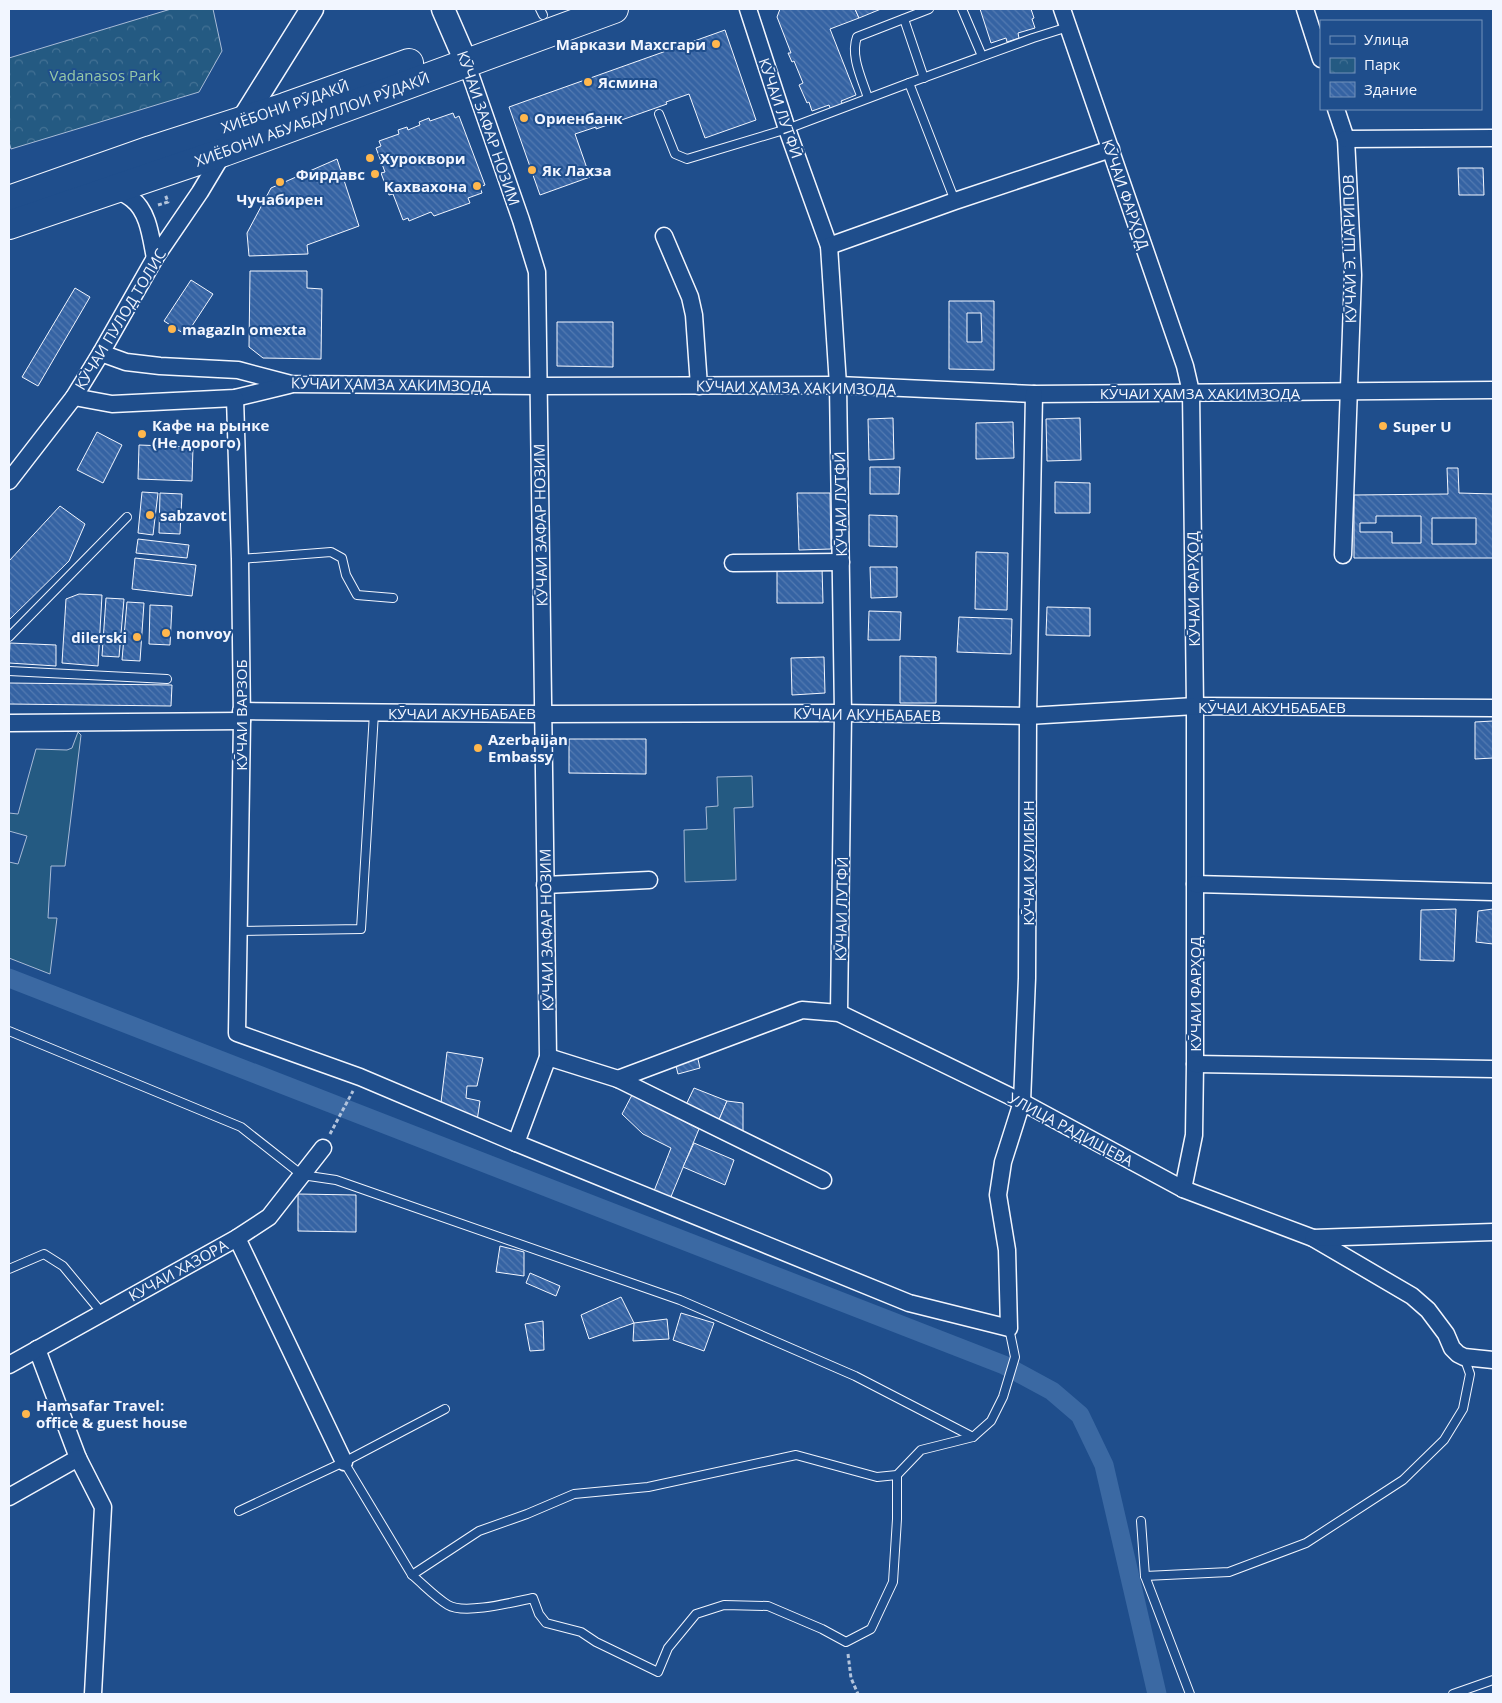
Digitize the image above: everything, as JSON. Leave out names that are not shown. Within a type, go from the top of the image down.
[{"type":"highway","name":"ХИЁБОНИ АБУАБДУЛЛОИ РӮДАКӢ","points":[[9,225],[224,152],[463,53],[614,9]]},
{"type":"highway","name":"ХИЁБОНИ РӮДАКӢ","points":[[9,200],[151,150],[463,53],[548,11]]},
{"type":"street","points":[[224,152],[312,9]]},
{"type":"street","name":"КӮЧАИ ЗАФАР НОЗИМ","points":[[443,9],[463,53],[537,272],[548,1057]]},
{"type":"street","name":"КӮЧАИ ЛУТФӢ","points":[[748,9],[787,129],[829,246],[838,385],[844,713],[839,1013]]},
{"type":"street","name":"КӮЧАИ ФАРҲОД","points":[[1062,9],[1185,366],[1191,392],[1195,706],[1195,1064],[1194,1135],[1183,1189]]},
{"type":"street","points":[[1305,9],[1320,56]]},
{"type":"street","name":"КӮЧАИ Э. ШАРИПОВ","points":[[1336,110],[1346,138],[1353,274],[1343,555]]},
{"type":"street","points":[[1346,138],[1493,138]]},
{"type":"street","points":[[829,246],[955,201],[1111,149]]},
{"type":"street","name":"КӮЧАИ ПУЛОД ТОЛИС","points":[[9,481],[74,397],[155,258],[200,192],[224,152]]},
{"type":"street","points":[[115,189],[132,199],[141,210],[148,225],[155,258]]},
{"type":"street","points":[[664,236],[690,297],[694,315],[699,386]]},
{"type":"street","name":"КӮЧАИ ҲАМЗА ХАКИМЗОДА","points":[[101,353],[126,362],[160,366],[238,370],[291,384],[539,386],[838,385],[1034,394],[1493,390]]},
{"type":"street","points":[[74,397],[112,404],[235,398],[291,384]]},
{"type":"street","name":"КӮЧАИ КУЛИБИН","points":[[1009,1328],[1007,1250],[998,1196],[1003,1162],[1022,1102],[1027,978],[1028,716],[1034,394]]},
{"type":"street","name":"КӮЧАИ ВАРЗОБ","points":[[235,398],[242,716],[237,1032],[360,1077]]},
{"type":"street","points":[[732,562],[841,562]]},
{"type":"street","name":"КӮЧАИ АКУНБАБАЕВ","points":[[9,723],[374,713],[844,713],[1028,716],[1195,706],[1493,708]]},
{"type":"street","points":[[545,885],[649,880]]},
{"type":"street","points":[[1195,884],[1493,892]]},
{"type":"street","name":"УЛИЦА РАДИЩЕВА","points":[[618,1079],[802,1010],[839,1013],[1022,1102],[1183,1189],[1313,1238],[1412,1296],[1428,1310],[1446,1334],[1452,1348],[1464,1357]]},
{"type":"street","points":[[516,1143],[548,1057],[618,1079],[823,1180]]},
{"type":"street","points":[[1195,1064],[1493,1069]]},
{"type":"street","points":[[360,1077],[516,1143],[909,1303],[1009,1328]]},
{"type":"street","name":"КУЧАИ ХАЗОРА","points":[[9,1364],[237,1238],[268,1217],[323,1148]]},
{"type":"street","points":[[1313,1238],[1493,1232]]},
{"type":"street","points":[[237,1238],[344,1462]]},
{"type":"street","points":[[36,1349],[78,1458],[103,1507],[93,1694]]},
{"type":"street","points":[[1464,1357],[1493,1360]]},
{"type":"street","points":[[9,1497],[78,1458]]},
{"type":"lane","points":[[868,98],[854,54],[854,44],[858,36],[929,9]]},
{"type":"lane","points":[[962,9],[982,56]]},
{"type":"lane","points":[[904,19],[924,78]]},
{"type":"lane","points":[[659,114],[675,154],[687,159],[787,129],[982,56],[1068,27]]},
{"type":"lane","points":[[909,83],[955,201]]},
{"type":"lane","points":[[9,637],[127,517]]},
{"type":"lane","points":[[240,559],[331,552],[342,558],[346,575],[357,594],[394,598]]},
{"type":"lane","points":[[9,671],[167,679]]},
{"type":"lane","points":[[238,931],[361,929],[374,713]]},
{"type":"lane","points":[[9,1031],[241,1127],[302,1175],[336,1180],[680,1300],[855,1376],[973,1436]]},
{"type":"lane","points":[[9,1269],[44,1254],[63,1266],[102,1313]]},
{"type":"lane","points":[[412,1575],[479,1531],[527,1514],[574,1494],[648,1487],[796,1455],[876,1477],[897,1475],[921,1450],[973,1436],[991,1421],[1003,1397],[1015,1357],[1009,1328]]},
{"type":"lane","points":[[1144,1576],[1229,1572],[1306,1543],[1403,1480],[1444,1440],[1463,1408],[1470,1374],[1464,1357]]},
{"type":"lane","points":[[239,1512],[344,1462],[445,1409]]},
{"type":"lane","points":[[344,1462],[412,1575],[450,1606],[464,1608],[488,1607],[533,1598],[539,1614],[546,1624],[581,1632],[596,1642],[658,1672],[668,1648],[696,1614],[724,1606],[768,1606],[822,1629],[846,1642],[871,1629],[893,1582],[897,1519],[897,1475]]},
{"type":"lane","points":[[1141,1521],[1144,1576],[1190,1694]]},
{"type":"lane","points":[[1453,1694],[1493,1680]]},
{"type":"path","points":[[151,207],[168,202],[163,189]]},
{"type":"path","points":[[323,1148],[360,1077]]},
{"type":"path","points":[[846,1642],[851,1678],[858,1694]]},
{"type":"green space","name":"Vadanasos Park","points":[[171,9],[213,9],[222,51],[199,92],[11,149],[9,142],[9,58]]},
{"type":"green space","points":[[78,732],[81,735],[65,866],[51,866],[48,918],[57,918],[50,974],[9,958],[9,862],[18,864],[27,836],[9,831],[9,813],[18,814],[36,749],[67,750],[72,748]]},
{"type":"green space","points":[[752,776],[753,807],[734,808],[736,880],[685,882],[684,830],[707,829],[706,807],[718,806],[717,777]]},
{"type":"building","points":[[780,9],[855,9],[859,18],[830,29],[856,95],[841,101],[843,105],[831,110],[829,105],[812,111],[799,85],[803,83],[794,61],[792,62],[788,53],[791,53],[777,17]]},
{"type":"building","points":[[855,9],[881,9],[859,18]]},
{"type":"building","points":[[980,9],[1031,9],[1035,28],[1018,33],[1019,38],[1007,42],[1006,38],[991,43]]},
{"type":"building","points":[[725,30],[756,120],[705,138],[689,94],[666,102],[667,104],[596,129],[596,127],[575,134],[590,177],[540,195],[509,107]]},
{"type":"building","points":[[453,113],[455,118],[459,116],[485,185],[480,187],[482,193],[468,198],[470,203],[434,216],[431,212],[409,221],[408,218],[403,220],[393,194],[389,195],[381,173],[385,172],[376,148],[381,146],[379,141],[399,134],[398,130],[407,127],[408,130],[420,125],[419,122],[429,118],[430,121]]},
{"type":"building","points":[[337,159],[359,226],[307,245],[308,254],[249,256],[247,233],[271,188]]},
{"type":"building","points":[[1458,168],[1483,168],[1484,195],[1459,195]]},
{"type":"building","points":[[250,271],[307,271],[307,288],[322,289],[321,359],[263,358],[249,347]]},
{"type":"building","points":[[191,280],[213,294],[186,335],[164,321]]},
{"type":"building","points":[[75,288],[90,297],[38,386],[22,377]]},
{"type":"building","points":[[949,301],[994,301],[994,370],[949,369]],"holes":[[[967,313],[981,313],[982,342],[967,342]]]},
{"type":"building","points":[[557,322],[613,322],[613,367],[557,366]]},
{"type":"building","points":[[893,418],[894,459],[869,460],[868,419]]},
{"type":"building","points":[[1080,418],[1081,460],[1047,461],[1046,419]]},
{"type":"building","points":[[1013,422],[1014,458],[976,459],[976,423]]},
{"type":"building","points":[[97,432],[122,445],[103,483],[77,470]]},
{"type":"building","points":[[139,445],[193,447],[192,481],[138,479]]},
{"type":"building","points":[[870,467],[900,467],[899,494],[870,494]]},
{"type":"building","points":[[1447,468],[1458,468],[1459,493],[1493,494],[1493,558],[1354,558],[1354,495],[1448,494]],"holes":[[[1376,516],[1421,516],[1421,543],[1392,543],[1392,532],[1360,532],[1360,523],[1376,523]],[[1432,518],[1476,518],[1476,544],[1432,544]]]},
{"type":"building","points":[[1055,482],[1090,483],[1090,513],[1055,513]]},
{"type":"building","points":[[142,492],[158,493],[153,535],[138,533]]},
{"type":"building","points":[[160,493],[182,494],[180,534],[159,533]]},
{"type":"building","points":[[797,493],[830,493],[831,549],[799,550]]},
{"type":"building","points":[[60,506],[85,524],[69,561],[9,620],[9,561]]},
{"type":"building","points":[[869,515],[897,516],[897,547],[869,546]]},
{"type":"building","points":[[138,539],[189,545],[187,558],[136,553]]},
{"type":"building","points":[[976,552],[1008,553],[1007,610],[975,609]]},
{"type":"building","points":[[135,558],[196,565],[192,596],[132,589]]},
{"type":"building","points":[[777,567],[822,567],[823,603],[777,603]]},
{"type":"building","points":[[870,567],[897,567],[897,597],[871,598]]},
{"type":"building","points":[[79,594],[102,595],[98,666],[62,663],[66,599]]},
{"type":"building","points":[[106,598],[124,599],[119,657],[102,656]]},
{"type":"building","points":[[127,602],[144,603],[140,661],[122,660]]},
{"type":"building","points":[[150,605],[172,606],[170,645],[149,644]]},
{"type":"building","points":[[1047,607],[1090,608],[1090,636],[1046,635]]},
{"type":"building","points":[[869,611],[901,612],[900,640],[868,640]]},
{"type":"building","points":[[959,617],[1012,619],[1011,654],[957,652]]},
{"type":"building","points":[[10,643],[56,645],[56,666],[9,663]]},
{"type":"building","points":[[900,656],[936,657],[936,703],[900,703]]},
{"type":"building","points":[[824,657],[825,693],[792,695],[791,658]]},
{"type":"building","points":[[9,683],[172,685],[171,706],[9,704]]},
{"type":"building","points":[[1493,721],[1493,758],[1475,759],[1475,722]]},
{"type":"building","points":[[569,739],[646,739],[646,774],[569,773]]},
{"type":"building","points":[[1456,909],[1454,961],[1420,960],[1421,910]]},
{"type":"building","points":[[1493,909],[1493,944],[1476,942],[1478,911]]},
{"type":"building","points":[[447,1052],[483,1058],[477,1086],[467,1086],[466,1098],[480,1101],[477,1121],[440,1111]]},
{"type":"building","points":[[697,1055],[700,1068],[678,1074],[675,1062]]},
{"type":"building","points":[[694,1088],[727,1101],[718,1122],[685,1107]]},
{"type":"building","points":[[632,1095],[699,1129],[670,1199],[654,1191],[671,1148],[643,1134],[622,1114]]},
{"type":"building","points":[[727,1101],[743,1103],[743,1133],[718,1122]]},
{"type":"building","points":[[694,1143],[734,1160],[725,1185],[683,1167]]},
{"type":"building","points":[[298,1194],[356,1195],[356,1232],[298,1231]]},
{"type":"building","points":[[500,1246],[524,1252],[524,1276],[496,1272]]},
{"type":"building","points":[[530,1273],[560,1286],[556,1296],[526,1283]]},
{"type":"building","points":[[621,1297],[634,1323],[589,1339],[581,1315]]},
{"type":"building","points":[[681,1313],[714,1323],[704,1351],[673,1340]]},
{"type":"building","points":[[667,1319],[669,1339],[633,1341],[634,1323]]},
{"type":"building","points":[[543,1321],[544,1350],[530,1351],[525,1324]]},
{"type":"waterway","points":[[9,978],[1004,1365],[1052,1391],[1080,1415],[1104,1465],[1157,1694]]},
{"type":"place","name":"Маркази Махсгари","points":[[716,44]]},
{"type":"place","name":"Ясмина","points":[[588,82]]},
{"type":"place","name":"Ориенбанк","points":[[524,118]]},
{"type":"place","name":"Хуроквори","points":[[370,158]]},
{"type":"place","name":"Як Лахза","points":[[532,170]]},
{"type":"place","name":"Фирдавс","points":[[375,174]]},
{"type":"place","name":"Чучабирен","points":[[280,182]]},
{"type":"place","name":"Кахвахона","points":[[477,186]]},
{"type":"place","name":"magazIn omexta","points":[[172,329]]},
{"type":"place","name":"Super U","points":[[1383,426]]},
{"type":"place","name":"Кафе на рынке (Не дорого)","points":[[142,434]]},
{"type":"place","name":"sabzavot","points":[[150,515]]},
{"type":"place","name":"nonvoy","points":[[166,633]]},
{"type":"place","name":"dilerski","points":[[137,637]]},
{"type":"place","name":"Azerbaijan Embassy","points":[[478,748]]},
{"type":"place","name":"Hamsafar Travel: office & guest house","points":[[26,1414]]}]
